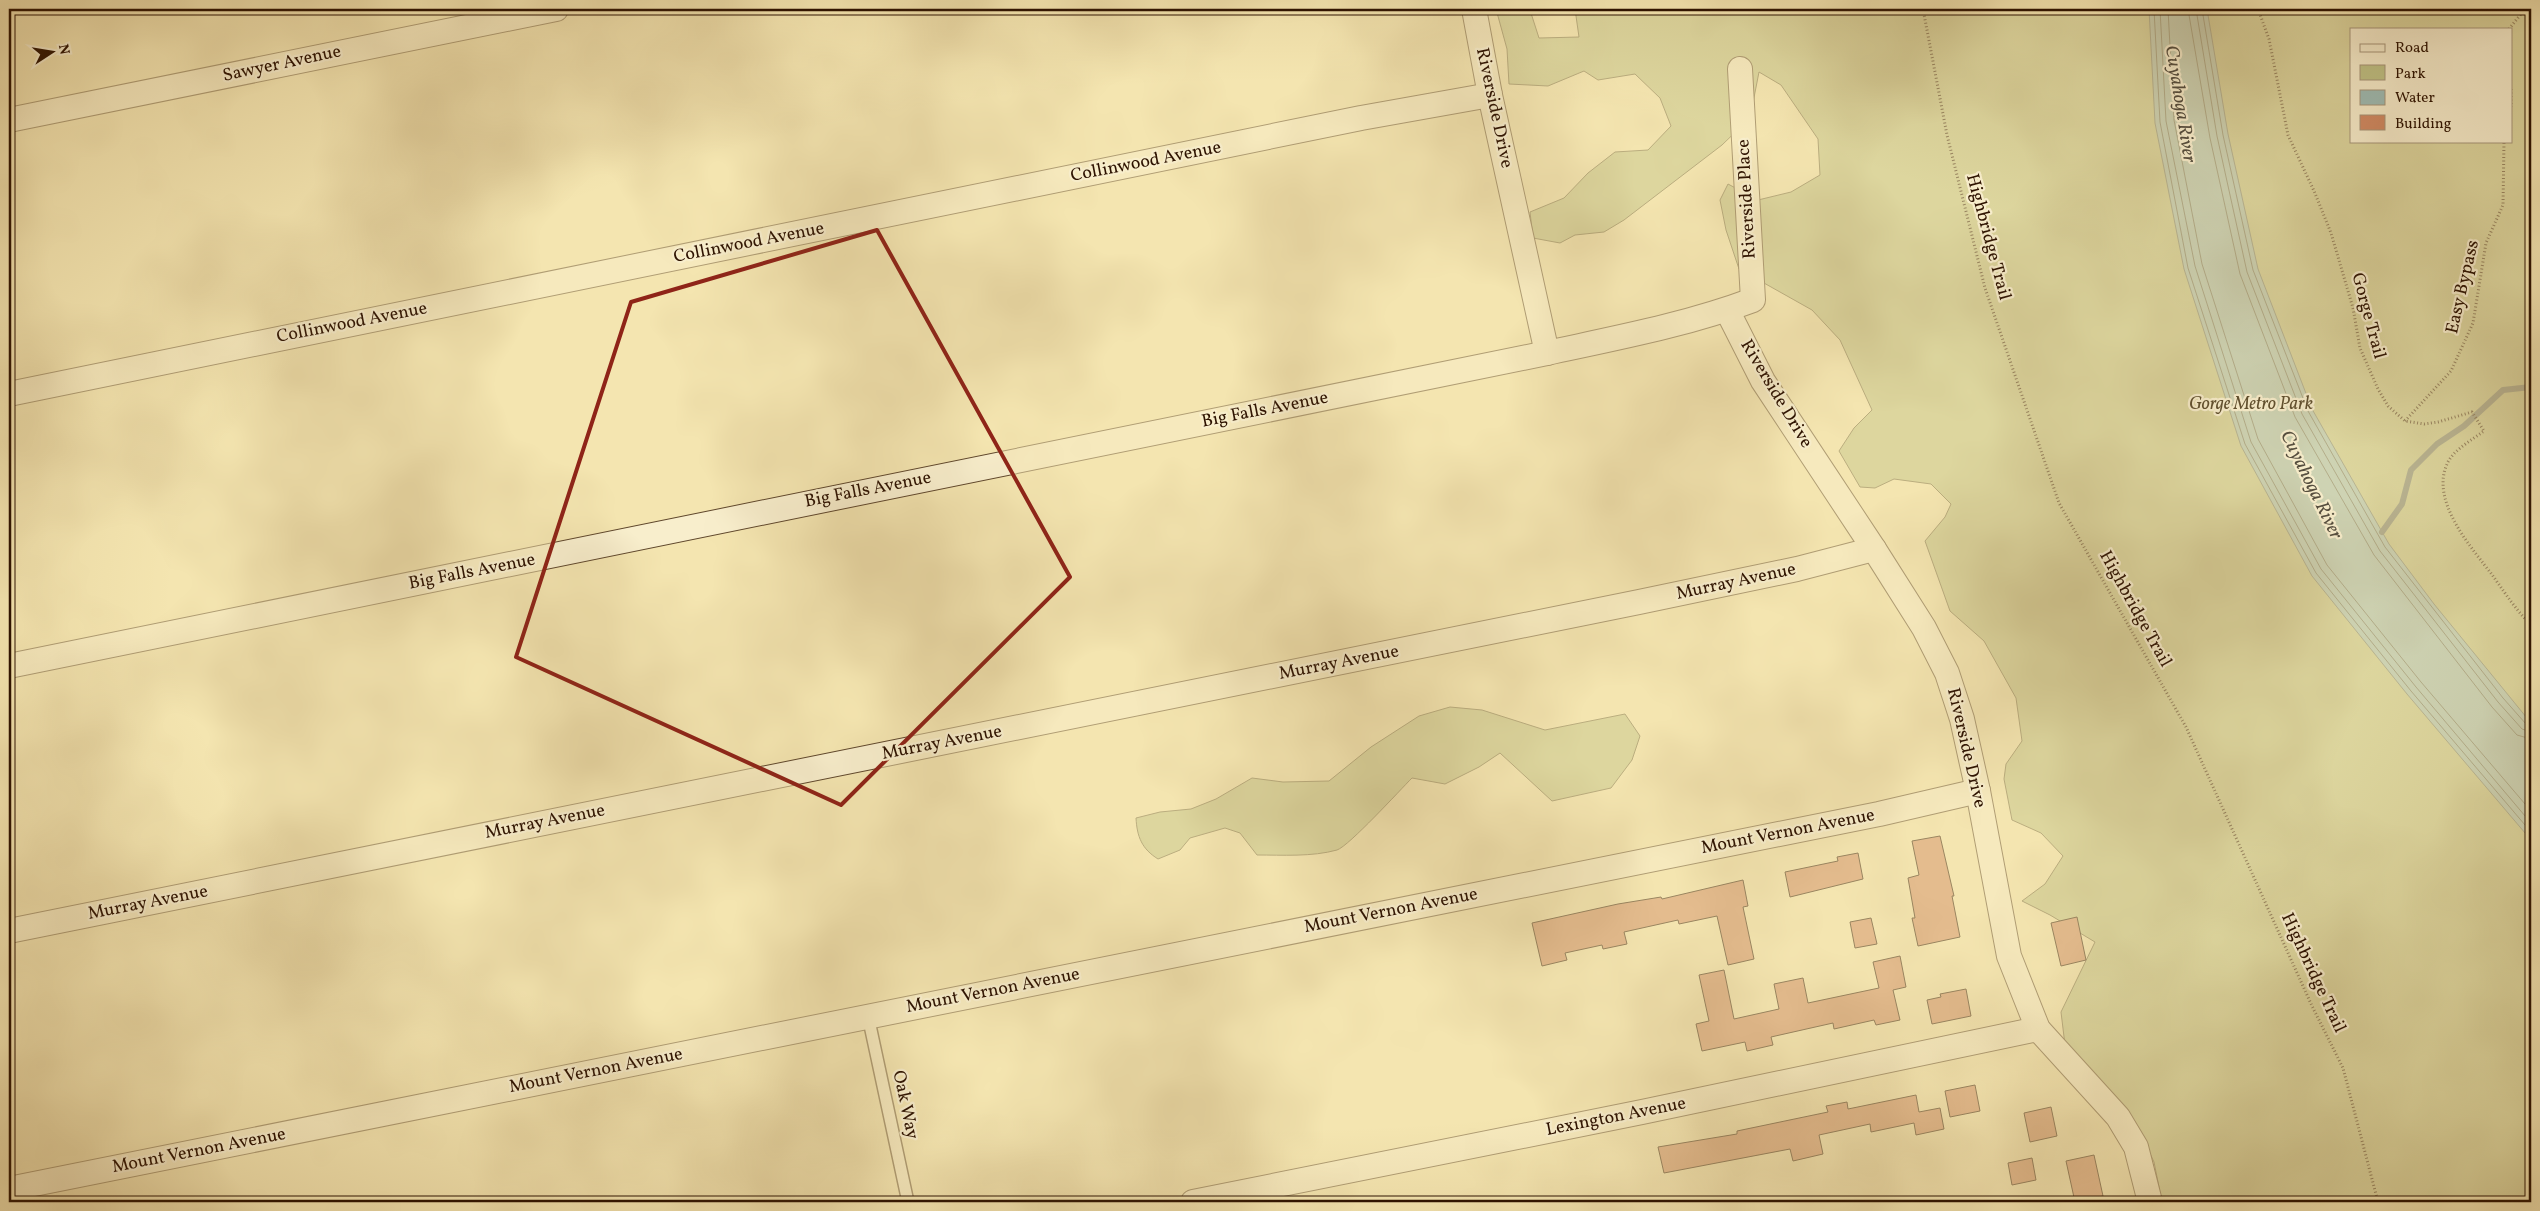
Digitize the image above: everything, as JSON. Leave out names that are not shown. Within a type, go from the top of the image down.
[{"type":"street","name":"Sawyer Avenue","points":[[9,120],[556,9]]},
{"type":"street","name":"Riverside Drive","points":[[1474,9],[1490,95],[1547,353]]},
{"type":"street","name":"Riverside Place","points":[[1727,310],[1753,300],[1740,69]]},
{"type":"street","name":"Collinwood Avenue","points":[[9,394],[1361,118],[1490,95]]},
{"type":"street","name":"Riverside Drive","points":[[1727,310],[1763,381],[1924,628],[1947,673],[1962,719],[1978,791],[2009,956],[2038,1028],[2118,1117],[2136,1148],[2150,1202]]},
{"type":"street","name":"Big Falls Avenue","points":[[9,666],[1547,353],[1650,331],[1727,310]]},
{"type":"street","name":"Murray Avenue","points":[[9,931],[1648,600],[1797,569],[1874,549]]},
{"type":"street","name":"Mount Vernon Avenue","points":[[9,1189],[1879,814],[1978,791]]},
{"type":"street","name":"Lexington Avenue","points":[[1193,1202],[1720,1096],[2038,1028]]},
{"type":"lane","name":"Oak Way","points":[[868,1016],[908,1202]]},
{"type":"path","name":"Highbridge Trail","points":[[1923,9],[1947,135],[1985,288],[2059,502],[2186,728],[2312,1006],[2343,1068],[2378,1202]]},
{"type":"path","name":"Gorge Trail","points":[[2258,9],[2269,39],[2288,135],[2314,191],[2331,234],[2353,308],[2363,356],[2368,370],[2388,406],[2398,417],[2405,421]]},
{"type":"path","points":[[2510,28],[2525,9]]},
{"type":"path","name":"Easy Bypass","points":[[2405,421],[2451,371],[2472,323],[2486,243],[2503,205],[2504,142]]},
{"type":"path","points":[[2405,421],[2431,423],[2472,412],[2484,431],[2449,459],[2443,480],[2444,495],[2459,530],[2512,604],[2531,625]]},
{"type":"highlighted area","points":[[877,230],[1070,577],[841,805],[516,657],[631,302]]},
{"type":"green space","name":"Gorge Metro Park","points":[[1496,9],[1530,10],[1539,38],[1579,37],[1575,9],[2531,9],[2531,1202],[2162,1202],[2154,1162],[2136,1124],[2065,1045],[2061,1012],[2095,942],[2050,915],[2022,901],[2045,884],[2063,856],[2041,833],[2012,820],[2004,779],[2006,764],[2022,741],[2016,698],[1984,641],[1950,611],[1925,541],[1945,517],[1951,504],[1931,484],[1894,479],[1875,488],[1860,487],[1839,451],[1854,428],[1872,410],[1840,340],[1812,310],[1739,269],[1726,230],[1720,200],[1728,184],[1758,200],[1791,192],[1820,175],[1818,139],[1781,85],[1759,72],[1750,118],[1722,145],[1624,220],[1604,232],[1575,235],[1560,243],[1533,238],[1530,212],[1564,198],[1588,173],[1615,152],[1648,150],[1671,126],[1660,98],[1635,74],[1598,80],[1584,71],[1548,86],[1509,84],[1507,49]]},
{"type":"green space","points":[[1450,707],[1482,710],[1545,730],[1625,714],[1640,736],[1632,760],[1611,788],[1552,801],[1500,753],[1479,767],[1445,784],[1412,778],[1375,817],[1352,839],[1337,850],[1317,854],[1257,855],[1240,833],[1225,828],[1190,838],[1180,850],[1158,859],[1141,842],[1136,818],[1160,812],[1191,809],[1216,799],[1252,778],[1283,782],[1329,781],[1371,747],[1419,716]]},
{"type":"water","name":"Cuyahoga River","points":[[2149,9],[2207,9],[2228,134],[2258,269],[2312,409],[2389,544],[2434,604],[2531,723],[2531,840],[2407,694],[2312,576],[2241,446],[2184,269],[2155,123]]},
{"type":"building","points":[[1940,836],[1954,896],[1952,896],[1960,937],[1918,946],[1912,918],[1915,918],[1908,878],[1919,875],[1912,841]]},
{"type":"building","points":[[1858,853],[1863,879],[1790,897],[1785,872],[1838,861],[1837,857]]},
{"type":"building","points":[[1743,880],[1748,906],[1743,907],[1754,959],[1728,965],[1717,916],[1679,924],[1678,920],[1624,932],[1627,944],[1603,949],[1602,945],[1565,953],[1567,960],[1542,966],[1532,923],[1618,904],[1661,897],[1662,899]]},
{"type":"building","points":[[2077,917],[2086,960],[2061,966],[2051,923]]},
{"type":"building","points":[[1871,918],[1877,944],[1855,948],[1850,922]]},
{"type":"building","points":[[1900,956],[1906,987],[1893,990],[1900,1020],[1876,1025],[1874,1020],[1834,1029],[1833,1023],[1771,1037],[1773,1045],[1747,1051],[1745,1042],[1702,1051],[1696,1024],[1709,1021],[1699,975],[1724,970],[1734,1019],[1779,1009],[1774,984],[1803,978],[1808,1003],[1879,988],[1873,962]]},
{"type":"building","points":[[1966,989],[1971,1016],[1932,1024],[1927,1000],[1941,997],[1940,994]]},
{"type":"building","points":[[1975,1085],[1980,1111],[1950,1117],[1945,1091]]},
{"type":"building","points":[[1916,1095],[1919,1112],[1940,1108],[1944,1129],[1916,1135],[1914,1123],[1871,1132],[1870,1124],[1819,1135],[1823,1154],[1793,1161],[1790,1149],[1664,1173],[1658,1147],[1737,1134],[1737,1131],[1828,1112],[1826,1106],[1847,1102],[1848,1109]]},
{"type":"building","points":[[2051,1107],[2057,1136],[2030,1142],[2024,1113]]},
{"type":"building","points":[[2094,1155],[2103,1196],[2075,1202],[2066,1161]]},
{"type":"building","points":[[2032,1158],[2036,1180],[2012,1185],[2008,1163]]},
{"type":"waterway","points":[[2382,532],[2402,504],[2411,470],[2437,444],[2464,426],[2503,390],[2531,387]]}]
